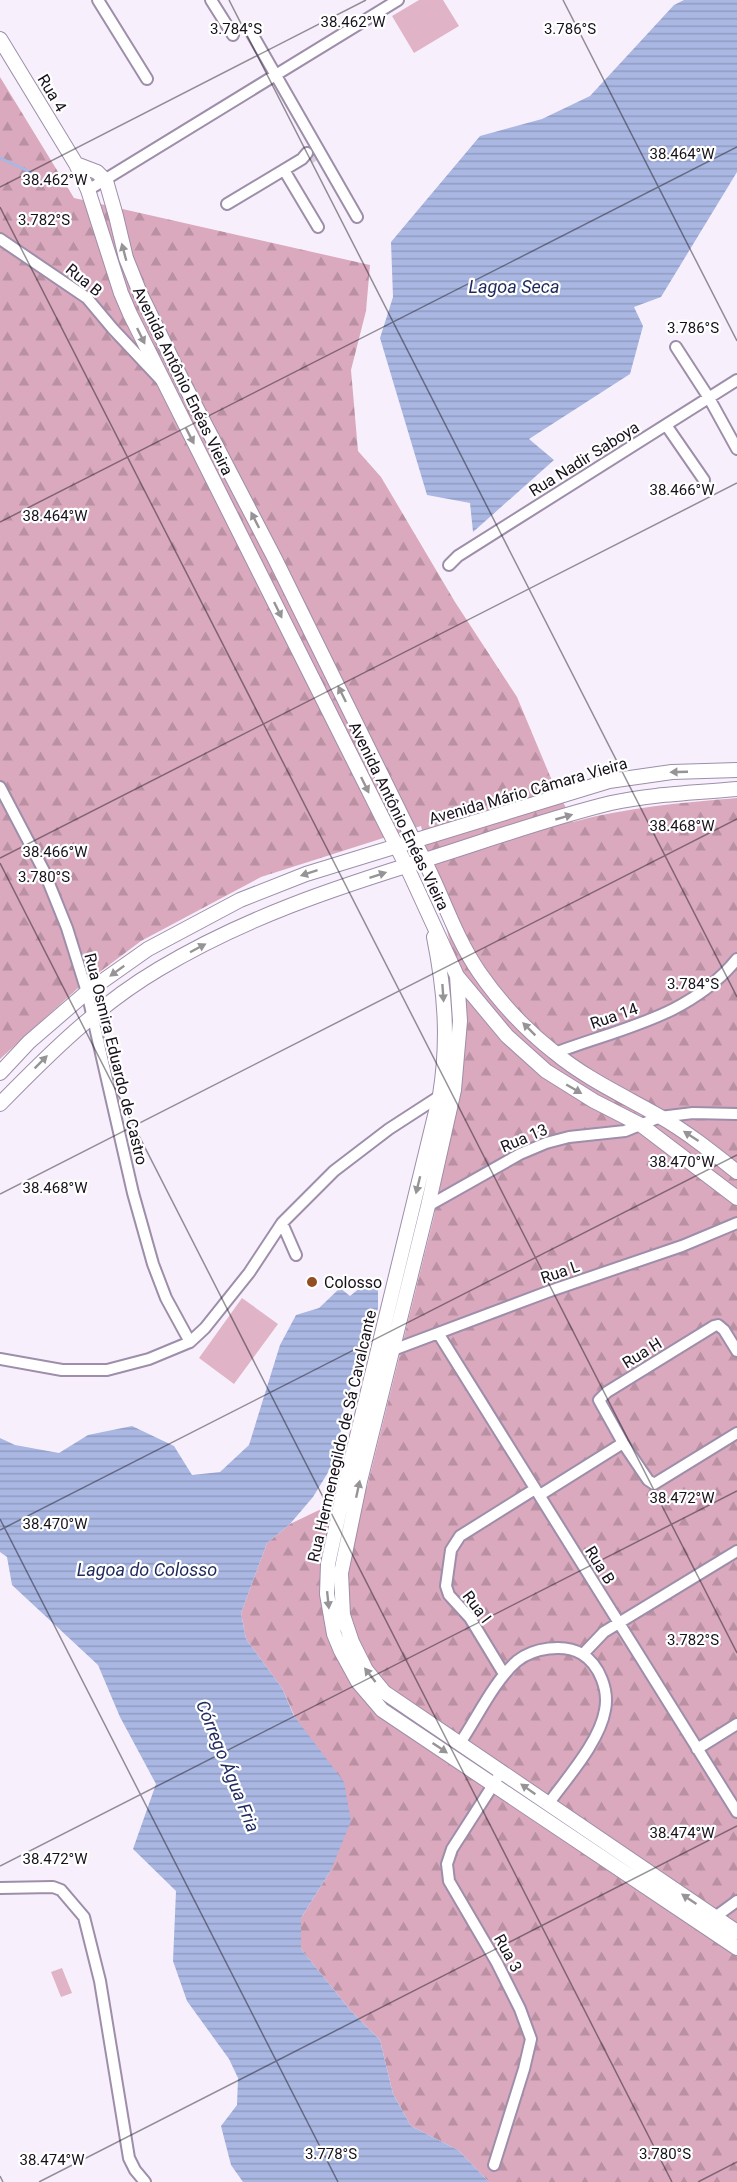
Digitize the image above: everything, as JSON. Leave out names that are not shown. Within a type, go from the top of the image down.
[{"type":"street","points":[[98,0],[147,79]]},
{"type":"street","points":[[211,0],[233,35]]},
{"type":"street","points":[[88,190],[398,0]]},
{"type":"street","points":[[251,32],[276,75],[311,154],[357,217]]},
{"type":"street","name":"Rua 4","points":[[0,39],[76,164]]},
{"type":"street","points":[[227,204],[311,154]]},
{"type":"street","points":[[76,164],[97,172],[106,181]]},
{"type":"street","name":"Avenida Antônio Enéas Vieira","points":[[76,164],[88,190],[121,293],[395,847],[406,865],[457,976],[507,1036],[546,1071],[594,1101],[640,1125],[737,1198]]},
{"type":"street","points":[[284,170],[318,227]]},
{"type":"street","name":"Avenida Antônio Enéas Vieira","points":[[106,181],[126,258],[140,293],[414,841],[426,860],[455,927],[478,970],[527,1028],[555,1053],[704,1145],[737,1172]]},
{"type":"street","name":"Rua B","points":[[0,239],[87,298],[126,344],[164,383]]},
{"type":"street","points":[[676,347],[709,398],[737,449]]},
{"type":"street","name":"Rua Nadir Saboya","points":[[449,566],[458,556],[737,380]]},
{"type":"street","points":[[666,425],[704,480]]},
{"type":"street","name":"Avenida Mário Câmara Vieira","points":[[0,1073],[29,1042],[87,992],[148,949],[240,900],[306,874],[609,781],[672,772],[737,770]]},
{"type":"street","name":"Rua Osmira Eduardo de Castro","points":[[0,787],[55,896],[67,928],[87,992],[133,1192],[153,1264],[166,1298],[190,1342]]},
{"type":"street","points":[[0,1104],[91,1016],[158,969],[249,921],[406,865],[611,803],[659,795],[737,789]]},
{"type":"street","name":"Rua Hermenegildo de Sá Cavalcante","points":[[429,914],[443,982],[446,1023],[445,1064],[440,1095],[328,1564],[327,1593],[334,1634],[358,1682],[375,1704],[493,1785],[710,1921],[737,1932]]},
{"type":"street","name":"Rua 14","points":[[555,1053],[681,1007],[715,984],[737,959]]},
{"type":"street","name":"Rua Hermenegildo de Sá Cavalcante","points":[[457,976],[460,1021],[454,1090],[340,1573],[343,1615],[360,1662],[384,1692],[549,1803],[710,1921],[737,1948]]},
{"type":"street","points":[[0,1359],[62,1370],[107,1370],[149,1359],[190,1342],[205,1328],[249,1273],[282,1223],[334,1171],[389,1129],[440,1095],[454,1090]]},
{"type":"street","name":"Rua 13","points":[[428,1206],[520,1154],[569,1137],[625,1131],[660,1117],[701,1113],[737,1114]]},
{"type":"street","points":[[282,1223],[296,1255]]},
{"type":"street","name":"Rua L","points":[[393,1350],[550,1291],[682,1246],[737,1223]]},
{"type":"street","name":"Rua H","points":[[737,1351],[724,1330],[714,1326],[600,1396],[600,1403],[623,1443],[648,1480],[654,1484],[737,1433]]},
{"type":"street","name":"Rua B","points":[[438,1334],[737,1812]]},
{"type":"street","points":[[537,1492],[623,1443]]},
{"type":"street","name":"Rua I","points":[[504,1674],[470,1618],[449,1595],[446,1586],[448,1567],[452,1545],[457,1539],[537,1492]]},
{"type":"street","points":[[583,1654],[600,1635],[737,1551]]},
{"type":"street","points":[[460,1743],[504,1674],[518,1660],[542,1650],[566,1650],[583,1654],[602,1679],[606,1693],[606,1710],[599,1732],[549,1803]]},
{"type":"street","points":[[698,1749],[737,1724]]},
{"type":"street","name":"Rua 3","points":[[494,2165],[525,2069],[531,2039],[520,2009],[497,1963],[452,1887],[447,1864],[452,1849],[502,1771]]},
{"type":"street","points":[[0,1888],[53,1887],[61,1890],[84,1917],[100,1981],[129,2157],[135,2170],[145,2182]]},
{"type":"street","points":[[710,1921],[737,1901]]},
{"type":"green space","points":[[0,77],[74,198],[370,265],[366,311],[351,370],[358,451],[381,477],[455,602],[517,697],[550,776],[573,822],[634,809],[737,798],[737,2182],[489,2182],[458,2150],[411,2126],[393,2094],[380,2040],[351,2011],[301,1949],[301,1918],[331,1870],[294,1715],[282,1688],[246,1639],[241,1613],[267,1543],[290,1524],[367,1487],[434,1216],[450,1140],[463,1066],[463,995],[421,826],[261,877],[141,941],[77,989],[0,1059]]},
{"type":"shaded area","points":[[419,0],[443,0],[459,26],[414,53],[392,16]]},
{"type":"shaded area","points":[[242,1298],[278,1324],[234,1384],[199,1358]]},
{"type":"shaded area","points":[[62,1968],[72,1993],[61,1997],[51,1972]]},
{"type":"water","name":"Lagoa Seca","points":[[684,0],[737,0],[737,172],[661,297],[634,307],[643,326],[630,374],[529,439],[554,460],[473,532],[470,503],[427,495],[380,338],[393,297],[391,242],[480,136],[542,119],[590,96],[674,5]]},
{"type":"water","name":"Lagoa do Colosso","points":[[366,1283],[373,1283],[378,1288],[378,1308],[367,1344],[356,1357],[354,1380],[344,1405],[338,1456],[313,1497],[290,1524],[267,1543],[241,1613],[246,1639],[282,1688],[294,1716],[344,1782],[351,1821],[331,1870],[301,1918],[301,1949],[351,2011],[380,2040],[393,2094],[411,2126],[458,2150],[489,2182],[243,2182],[231,2165],[221,2126],[237,2105],[238,2078],[229,2059],[187,2001],[173,1961],[176,1891],[133,1849],[156,1784],[120,1717],[98,1665],[12,1585],[7,1557],[0,1552],[0,1438],[15,1445],[59,1453],[88,1435],[132,1426],[174,1446],[192,1475],[220,1472],[249,1445],[280,1345],[296,1315],[319,1308],[340,1288],[350,1296]]},
{"type":"waterway","points":[[0,158],[39,176]]},
{"type":"tunnel","points":[[310,159],[314,156]]},
{"type":"place","name":"Colosso","points":[[312,1282]]},
{"type":"water label","name":"Córrego Água Fria","points":[[228,1766]]}]
